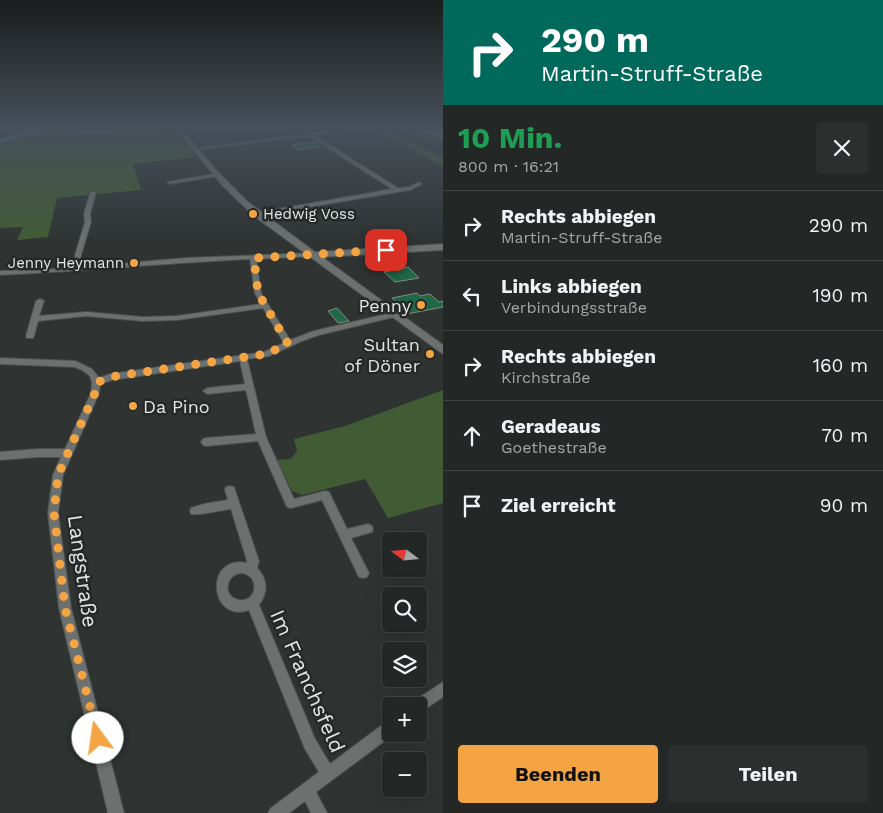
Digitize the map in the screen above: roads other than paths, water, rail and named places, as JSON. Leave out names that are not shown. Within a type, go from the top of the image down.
[{"type":"main road","points":[[208,165],[235,195],[257,214],[443,350]]},
{"type":"main road","points":[[314,255],[443,247]]},
{"type":"street","points":[[357,165],[397,190]]},
{"type":"street","points":[[170,182],[216,175]]},
{"type":"street","points":[[257,214],[397,190],[419,184]]},
{"type":"street","points":[[78,270],[78,255],[88,222],[87,214],[93,193]]},
{"type":"street","points":[[0,281],[1,273],[78,270],[186,260],[314,255]]},
{"type":"street","points":[[254,258],[258,293],[288,344]]},
{"type":"street","points":[[30,336],[40,301]]},
{"type":"street","points":[[35,319],[86,314],[143,319],[177,318],[265,306]]},
{"type":"street","points":[[0,361],[75,364],[83,366],[90,371],[96,383],[110,377],[266,354],[317,333],[395,314]]},
{"type":"street","points":[[243,358],[261,437],[291,504],[325,495],[363,573]]},
{"type":"street","name":"Langstraße","points":[[96,383],[95,393],[58,475],[54,513],[65,608],[116,813]]},
{"type":"street","points":[[207,391],[249,388]]},
{"type":"street","points":[[206,442],[261,437]]},
{"type":"street","points":[[0,456],[38,453],[68,454]]},
{"type":"street","name":"Im Franchsfeld","points":[[230,490],[253,561],[251,570]]},
{"type":"street","points":[[195,511],[210,506],[235,504]]},
{"type":"street","points":[[344,535],[368,529]]},
{"type":"street","name":"Im Franchsfeld","points":[[233,569],[251,570],[260,582],[261,590],[258,598],[252,603],[243,606],[234,605],[226,599],[222,591],[222,582],[226,574],[233,569]]},
{"type":"street","name":"Im Franchsfeld","points":[[252,603],[310,744],[328,774]]},
{"type":"street","points":[[427,700],[443,689]]},
{"type":"street","points":[[276,813],[382,734]]},
{"type":"street","points":[[307,790],[319,813]]},
{"type":"place","name":"Hedwig Voss","points":[[253,214]]},
{"type":"place","name":"Jenny Heymann","points":[[134,263]]},
{"type":"place","name":"Penny","points":[[421,305]]},
{"type":"place","name":"Sultan of Döner","points":[[430,354]]},
{"type":"place","name":"Da Pino","points":[[133,406]]}]
